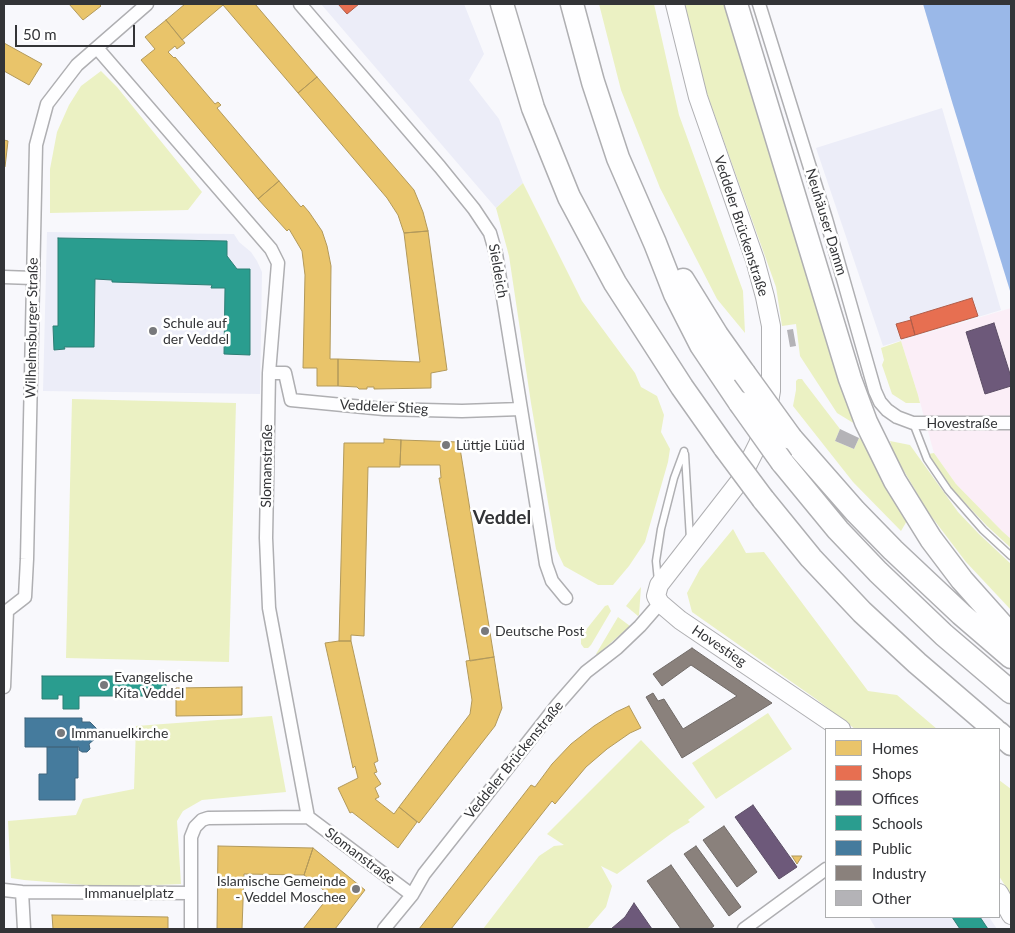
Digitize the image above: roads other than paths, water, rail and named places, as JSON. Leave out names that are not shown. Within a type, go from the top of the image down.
[{"type":"highway","points":[[502,4],[533,108],[569,197],[615,283],[682,387],[763,499],[811,558],[862,612],[917,663],[993,728]]},
{"type":"highway","points":[[572,4],[592,82],[618,158],[675,294],[701,345],[740,404],[782,462],[838,530],[878,572],[944,635],[1011,692]]},
{"type":"highway","points":[[736,4],[850,379],[866,422],[895,481],[931,539],[962,580],[1011,635]]},
{"type":"highway","points":[[655,243],[684,282],[717,336],[791,438],[893,550],[961,614],[1011,656]]},
{"type":"highway","points":[[1000,734],[1011,744]]},
{"type":"street","name":"Wilhelmsburger Straße","points":[[4,687],[5,611],[25,597],[36,144],[47,104],[77,65],[147,4]]},
{"type":"street","name":"Sieldeich","points":[[300,4],[440,167],[486,225],[494,243],[496,254],[548,573],[555,587],[566,598]]},
{"type":"street","name":"Neuhäuser Damm","points":[[759,4],[826,219],[875,391],[887,410],[897,417],[912,423]]},
{"type":"street","name":"Veddeler Brückenstraße","points":[[676,6],[698,97],[755,260],[771,326],[772,357],[771,391],[766,419],[758,444],[738,482],[690,543]]},
{"type":"street","name":"Slomanstraße","points":[[97,48],[271,249],[278,262],[268,373],[266,538],[269,608],[308,817],[412,895]]},
{"type":"street","points":[[4,277],[33,278]]},
{"type":"street","name":"Veddeler Stieg","points":[[268,373],[285,373],[291,400],[384,409],[478,411],[521,409]]},
{"type":"street","name":"Hovestraße","points":[[912,423],[1011,423]]},
{"type":"street","points":[[660,603],[656,596],[659,585],[690,543]]},
{"type":"street","name":"Veddeler Brückenstraße","points":[[384,929],[412,895],[424,874],[558,704],[586,672],[617,648],[660,603]]},
{"type":"street","name":"Hovestieg","points":[[660,603],[680,620],[839,728]]},
{"type":"street","name":"Immanuelplatz","points":[[4,890],[22,892],[191,893],[191,837],[195,827],[202,820],[208,818],[308,817]]},
{"type":"street","points":[[744,929],[825,870]]},
{"type":"street","points":[[22,892],[24,929]]},
{"type":"street","points":[[191,893],[191,929]]},
{"type":"street","points":[[1000,895],[1011,914]]},
{"type":"lane","points":[[912,423],[926,459],[948,490],[982,530],[1011,556]]},
{"type":"lane","points":[[659,585],[656,560],[660,535],[674,478],[684,451],[690,543]]},
{"type":"water","points":[[923,4],[1011,4],[1011,294],[953,105]]},
{"type":"place","name":"Schule auf der Veddel","points":[[153,331]]},
{"type":"place","name":"Lüttje Lüüd","points":[[446,445]]},
{"type":"place","name":"Deutsche Post","points":[[485,631]]},
{"type":"place","name":"Evangelische Kita Veddel","points":[[104,685]]},
{"type":"place","name":"Immanuelkirche","points":[[61,733]]},
{"type":"place","name":"Islamische Gemeinde - Veddel Moschee","points":[[356,889]]},
{"type":"district","name":"Veddel","points":[[502,518]]}]
